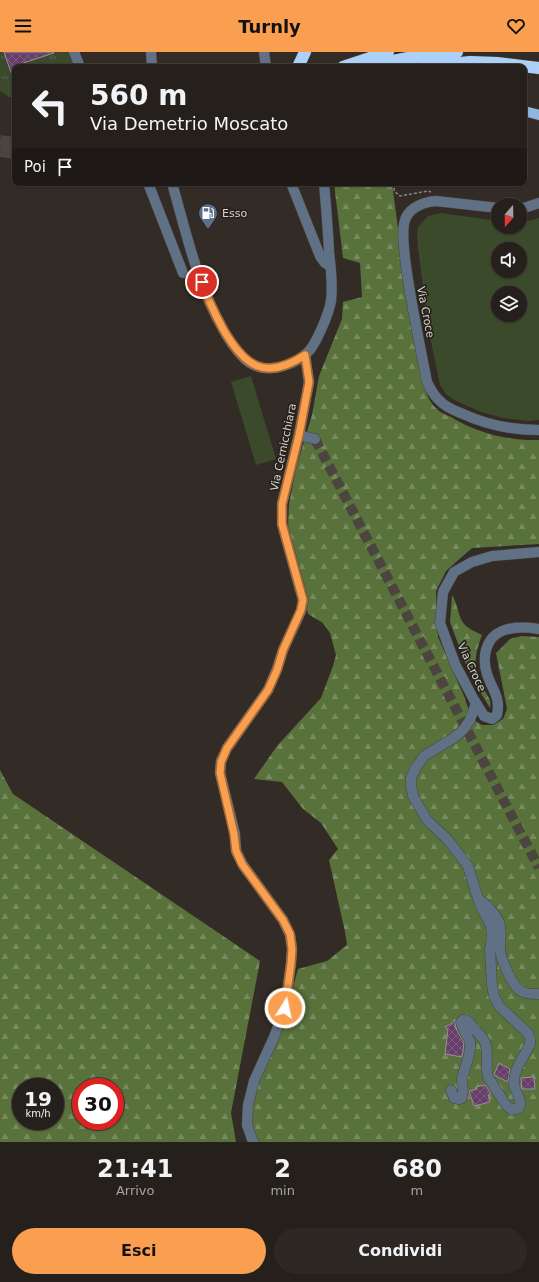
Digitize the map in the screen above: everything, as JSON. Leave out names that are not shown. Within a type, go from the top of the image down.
[{"type":"highway","points":[[299,64],[305,52]]},
{"type":"highway","points":[[352,64],[388,52]]},
{"type":"highway","points":[[378,64],[408,58],[456,52]]},
{"type":"highway","points":[[451,64],[470,62],[505,64]]},
{"type":"highway","points":[[527,67],[539,68]]},
{"type":"highway","points":[[527,74],[539,75]]},
{"type":"main road","points":[[527,112],[539,115]]},
{"type":"street","points":[[74,52],[79,64]]},
{"type":"street","points":[[151,52],[152,64]]},
{"type":"street","points":[[264,52],[266,64]]},
{"type":"street","points":[[149,186],[184,273]]},
{"type":"street","points":[[173,186],[192,255],[206,295],[220,323],[235,349],[242,357],[249,363],[266,368],[285,366],[305,355],[315,342],[330,304],[330,266],[324,186]]},
{"type":"street","points":[[292,186],[320,256],[325,263],[330,266]]},
{"type":"street","name":"Via Croce","points":[[491,207],[436,201],[426,202],[416,206],[409,213],[404,223],[403,233],[409,290],[427,382],[430,389],[439,400],[452,409],[478,421],[502,427],[539,430]]},
{"type":"street","points":[[527,207],[539,203]]},
{"type":"street","name":"Via Cernicchiara","points":[[253,1142],[247,1125],[248,1104],[254,1081],[274,1037],[285,1008],[292,949],[290,934],[283,920],[242,864],[236,851],[233,828],[220,773],[221,762],[227,748],[268,690],[277,670],[283,650],[301,610],[303,600],[282,524],[282,504],[299,435],[309,382],[305,355]]},
{"type":"street","points":[[299,435],[315,439]]},
{"type":"street","name":"Via Croce","points":[[539,552],[492,556],[472,562],[454,572],[443,592],[440,623],[455,664],[484,716],[492,719],[497,715],[499,707],[498,699],[487,674],[484,662],[485,652],[489,641],[502,631],[522,627],[539,629]]},
{"type":"street","points":[[451,1090],[454,1098],[462,1098],[462,1081],[470,1044],[469,1039],[461,1025],[463,1020],[469,1022],[484,1042],[486,1048],[488,1077],[506,1105],[512,1110],[519,1108],[520,1106],[520,1101],[514,1086],[515,1073],[530,1044],[528,1033],[499,1006],[494,996],[490,950],[492,937],[491,926],[477,898],[473,878],[468,866],[448,840],[427,820],[413,796],[411,785],[415,769],[424,756],[455,738],[464,730],[470,720],[476,703]]},
{"type":"street","points":[[477,898],[485,904],[499,923],[502,960],[515,987],[526,994],[539,994]]},
{"type":"path","points":[[395,186],[394,191],[400,196],[428,191],[435,193],[436,201]]},
{"type":"green space","points":[[0,52],[72,52],[77,64],[12,64],[12,97],[9,97],[0,91]]},
{"type":"green space","points":[[334,186],[392,186],[399,236],[424,386],[432,404],[444,414],[482,432],[516,439],[539,440],[539,544],[472,548],[446,571],[436,591],[438,637],[464,696],[472,719],[482,725],[493,725],[503,719],[507,709],[496,653],[510,639],[521,636],[539,637],[539,1142],[258,1142],[250,1124],[254,1091],[281,1031],[298,969],[327,961],[347,945],[329,860],[338,849],[321,823],[303,809],[282,782],[254,779],[277,746],[321,698],[336,655],[330,633],[323,623],[308,614],[288,527],[289,504],[296,468],[312,415],[319,376],[342,319],[343,302],[362,297],[360,263],[343,258]]},
{"type":"green space","points":[[441,213],[491,220],[491,234],[527,234],[527,221],[539,218],[539,420],[528,421],[503,418],[481,412],[456,401],[446,394],[440,385],[428,327],[418,248],[418,227],[428,216]]},
{"type":"green space","points":[[251,376],[276,459],[256,465],[231,382]]},
{"type":"green space","points":[[452,595],[456,602],[459,615],[465,625],[482,635],[477,649],[476,668],[483,688],[490,700],[490,708],[464,660],[450,622]]},
{"type":"green space","points":[[0,770],[13,794],[260,961],[231,1113],[236,1142],[0,1142]]},
{"type":"building","points":[[4,52],[54,53],[23,64],[12,64],[12,75]]},
{"type":"building","points":[[455,1019],[455,1027],[464,1043],[462,1057],[445,1054],[448,1030],[445,1027],[451,1024]]},
{"type":"building","points":[[499,1063],[510,1069],[508,1082],[494,1075]]},
{"type":"building","points":[[534,1077],[535,1089],[522,1089],[521,1078]]},
{"type":"building","points":[[485,1085],[491,1093],[488,1095],[490,1102],[474,1106],[469,1091],[477,1089],[476,1087]]},
{"type":"tunnel","points":[[0,141],[12,143]]},
{"type":"tunnel","points":[[0,151],[12,153]]},
{"type":"tunnel","points":[[315,439],[539,868]]},
{"type":"place","name":"Esso","points":[[208,230]]},
{"type":"route","points":[[202,282],[212,308],[228,338],[242,357],[249,363],[266,368],[285,366],[305,355],[309,382],[292,469],[282,504],[282,524],[303,600],[301,610],[283,650],[272,683],[227,748],[221,762],[220,773],[231,816],[236,851],[242,864],[283,920],[290,934],[292,949],[285,1008]]}]
